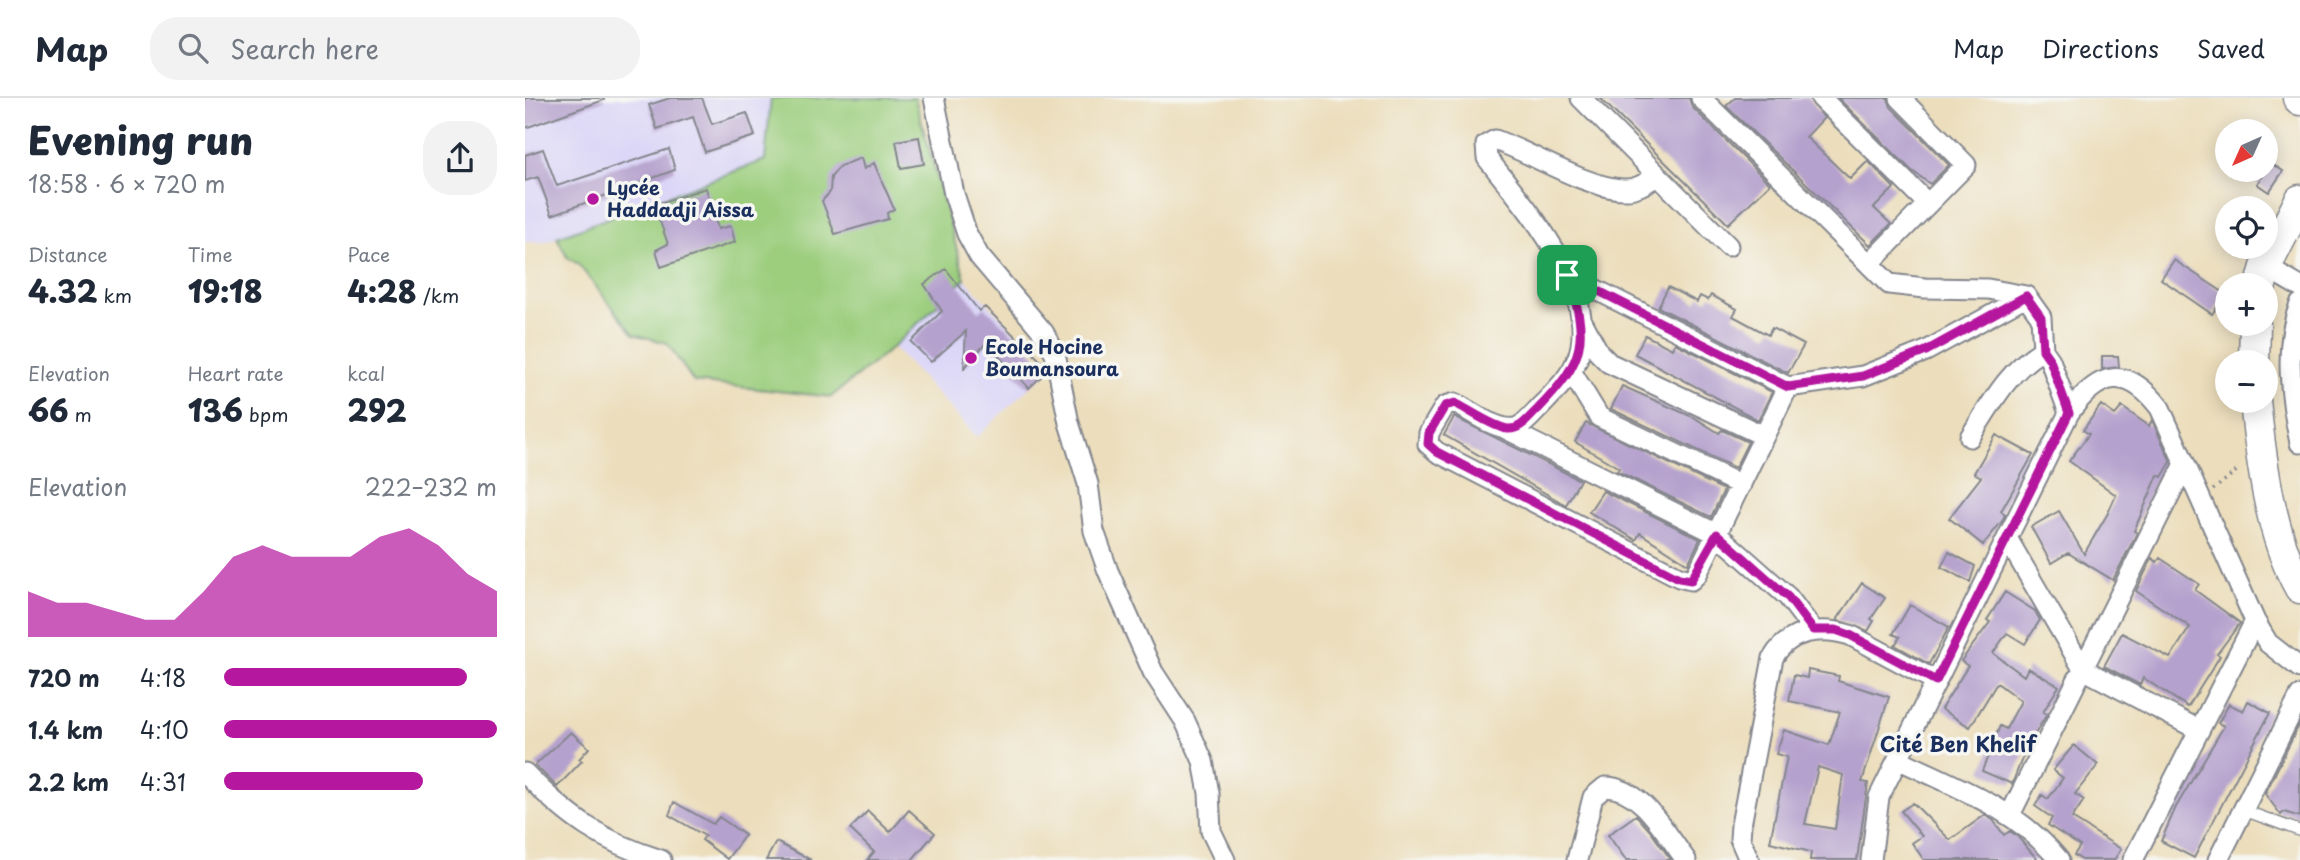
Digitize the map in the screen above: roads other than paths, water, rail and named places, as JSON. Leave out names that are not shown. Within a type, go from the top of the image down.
[{"type":"main road","points":[[2265,273],[2300,200]]},
{"type":"main road","points":[[2256,413],[2260,452],[2285,553],[2300,587]]},
{"type":"street","points":[[934,98],[954,194],[967,234],[979,256],[1044,333],[1055,353],[1069,423],[1088,484],[1094,531],[1108,571],[1153,672],[1185,721],[1203,761],[1211,831],[1225,860]]},
{"type":"street","points":[[1581,98],[1728,246]]},
{"type":"street","points":[[1701,98],[1889,284],[1925,288],[1988,289],[2026,296],[2041,317],[2043,350],[2050,360],[2069,413]]},
{"type":"street","points":[[1821,98],[1928,204]]},
{"type":"street","points":[[1869,264],[1966,165],[1900,98]]},
{"type":"street","points":[[1657,176],[1640,187],[1623,190],[1602,185],[1496,141],[1486,145],[1487,158],[1550,239],[1567,275],[1580,318],[1599,353],[1609,363],[1764,436]]},
{"type":"street","points":[[1567,275],[1788,387],[1863,376],[1926,351],[2026,296]]},
{"type":"street","points":[[2278,280],[2300,287]]},
{"type":"street","points":[[2300,304],[2294,320],[2291,359],[2300,443]]},
{"type":"street","points":[[1506,429],[1520,427],[1564,383],[1581,340],[1580,318]]},
{"type":"street","points":[[1970,437],[2002,386],[2027,359],[2043,350]]},
{"type":"street","points":[[1571,371],[1589,406],[1599,417],[1741,485]]},
{"type":"street","points":[[1871,860],[1879,797],[1936,681],[2069,413],[2091,388],[2107,380],[2127,378],[2145,389],[2160,408],[2255,621],[2268,643],[2300,668]]},
{"type":"street","points":[[1788,387],[1741,485],[1717,534],[1697,574],[1691,580],[1679,578],[1437,452],[1428,444],[1429,433],[1445,406],[1455,403],[1717,534],[1788,597],[1813,630]]},
{"type":"street","points":[[2010,815],[2185,464]]},
{"type":"street","points":[[2007,538],[2083,669],[2199,730]]},
{"type":"street","points":[[2133,860],[2255,621]]},
{"type":"street","points":[[1749,860],[1739,839],[1773,658],[1788,639],[1813,630],[1836,630],[1936,681]]},
{"type":"street","points":[[2218,860],[2300,696]]},
{"type":"street","points":[[1898,759],[2010,815],[2043,840],[2059,860]]},
{"type":"street","points":[[525,773],[571,818],[606,838],[661,860]]},
{"type":"street","points":[[1577,860],[1593,797],[1605,787],[1621,787],[1638,799],[1686,860]]},
{"type":"lane","points":[[2243,810],[2300,831]]},
{"type":"place","name":"Lycée Haddadji Aissa","points":[[593,199]]},
{"type":"place","name":"Ecole Hocine Boumansoura","points":[[971,358]]},
{"type":"district","name":"Cité Ben Khelif","points":[[1958,745]]}]
